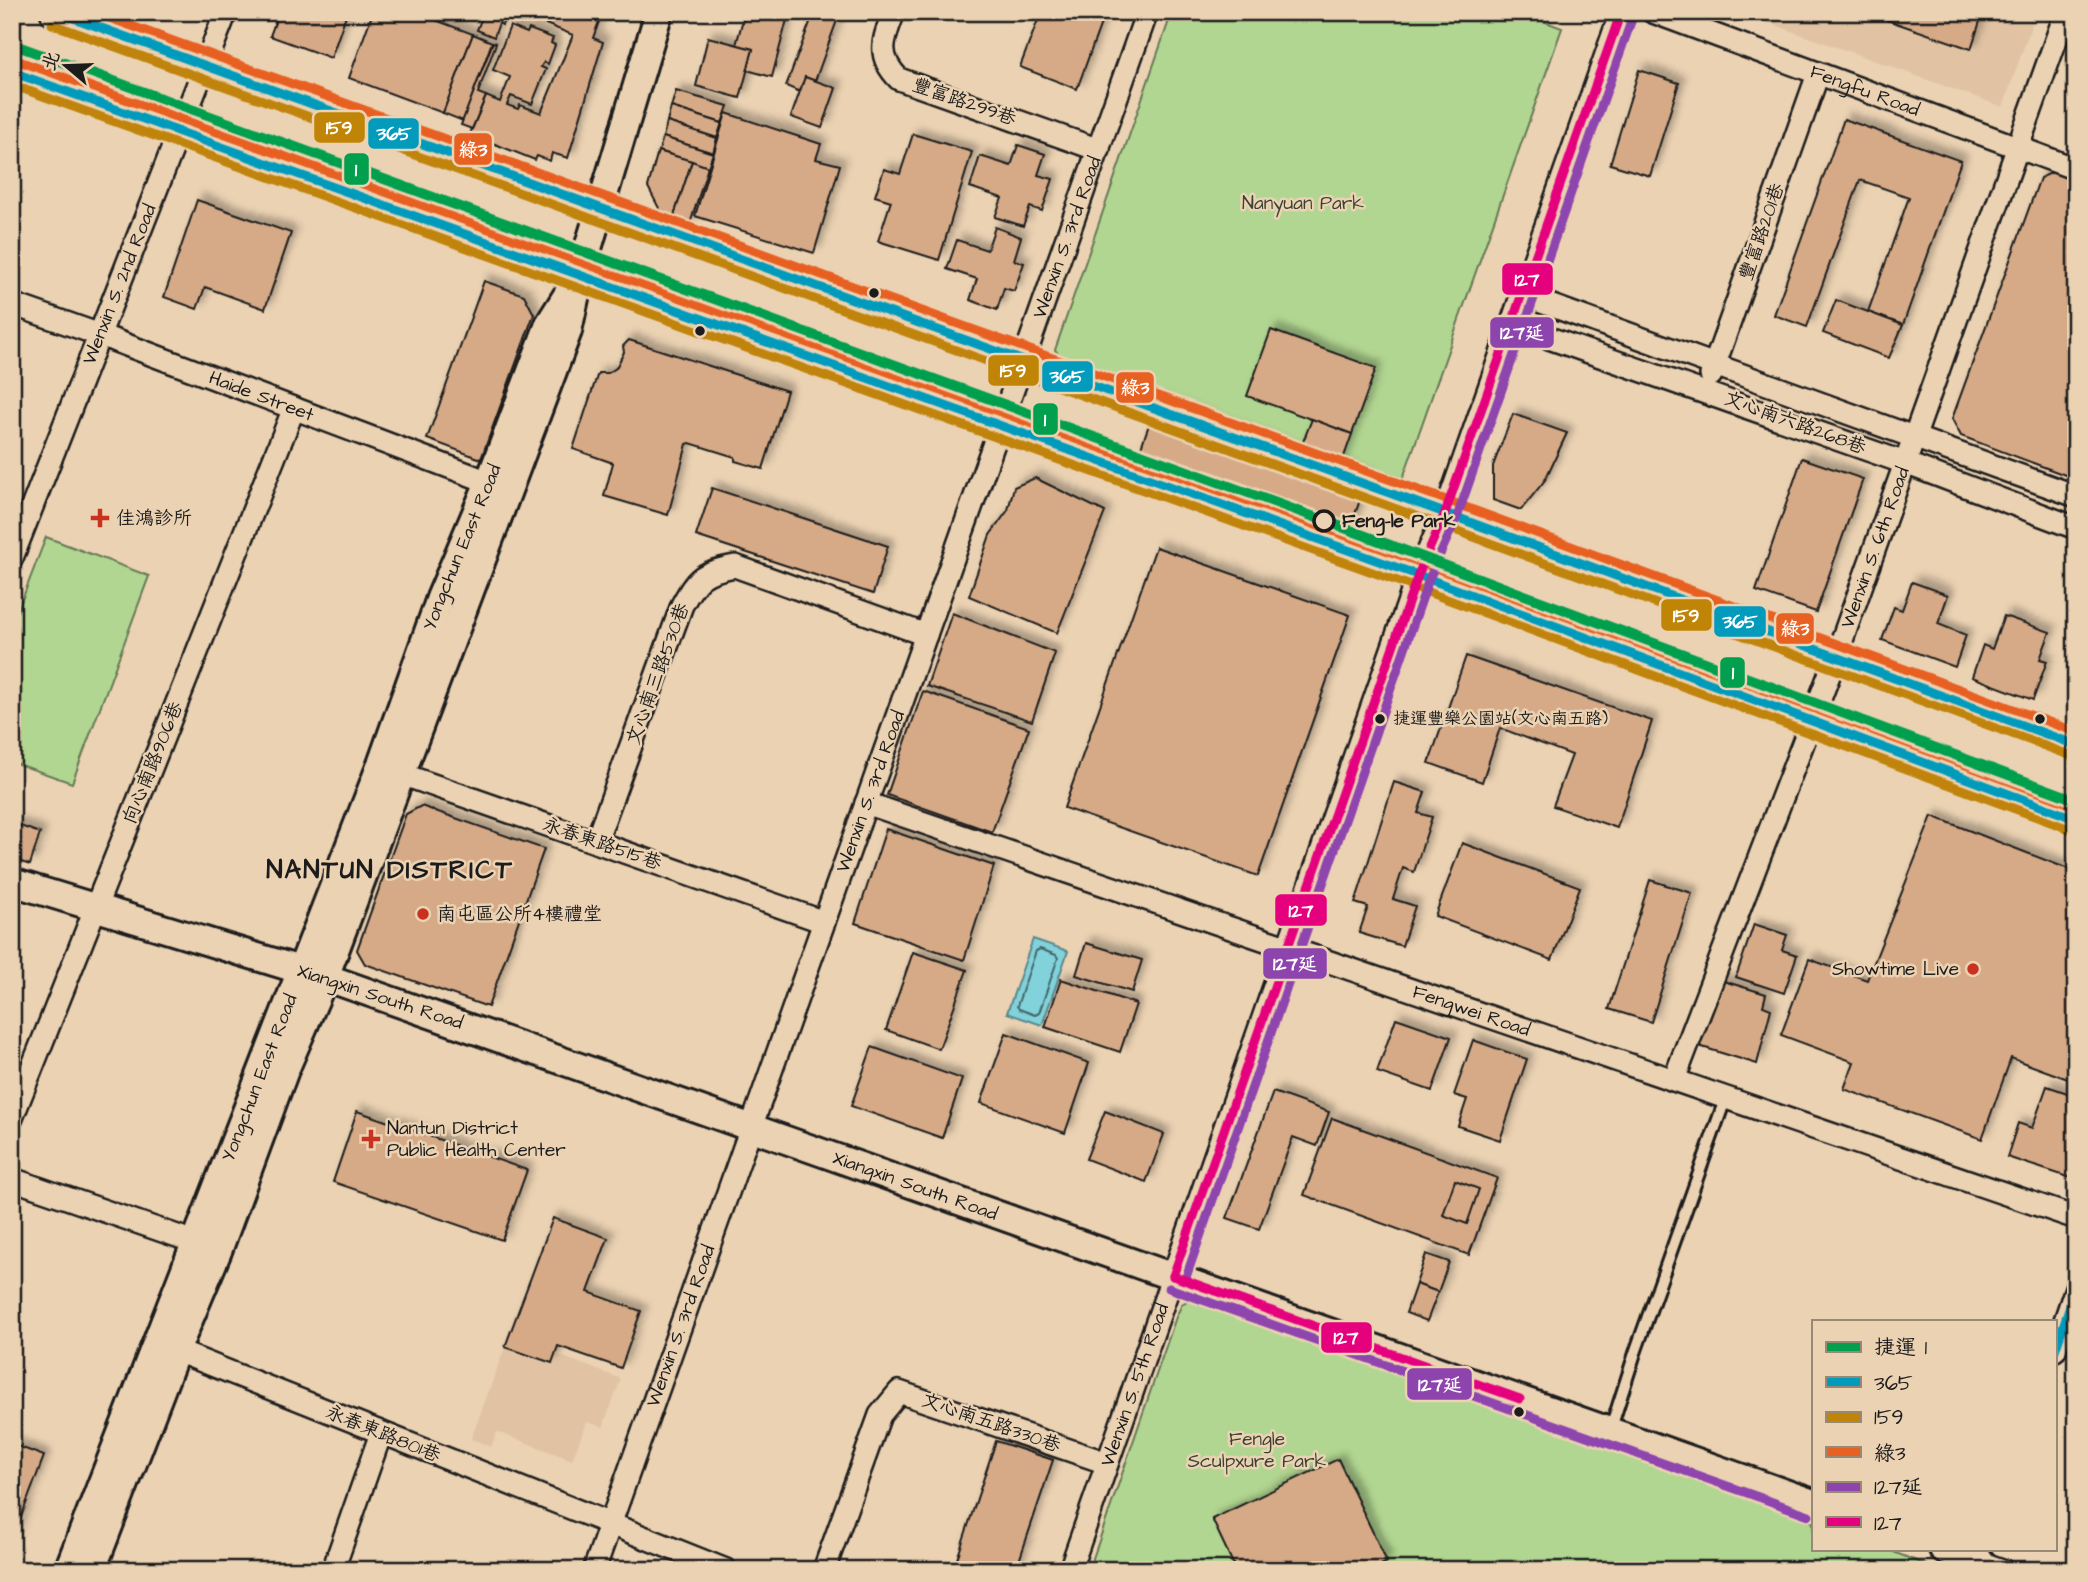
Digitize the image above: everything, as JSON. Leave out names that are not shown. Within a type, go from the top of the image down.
[{"type":"main road","points":[[56,12],[1445,513],[2076,745]]},
{"type":"main road","points":[[12,72],[1418,575],[2076,819]]},
{"type":"street","name":"Wenxin S. 2nd Road","points":[[12,558],[226,12]]},
{"type":"street","name":"Yongchun East Road","points":[[68,1570],[166,1347],[207,1246],[391,770],[440,598],[499,485],[549,324],[580,275],[659,12]]},
{"type":"street","name":"豐富路299巷","points":[[894,12],[885,37],[883,57],[888,69],[899,79],[1099,150]]},
{"type":"street","name":"Wenxin S. 3rd Road","points":[[594,1570],[1147,12]]},
{"type":"street","name":"Wenxin S. 5th Road","points":[[1070,1570],[1418,575],[1445,513],[1621,12]]},
{"type":"street","name":"Fengfu Road","points":[[1653,12],[2076,169]]},
{"type":"street","name":"Wenxin S. 6th Road","points":[[1674,1080],[1836,657],[2066,12]]},
{"type":"street","name":"豐富路201巷","points":[[1706,391],[1818,74]]},
{"type":"street","name":"文心南六路268巷","points":[[1522,295],[2076,496]]},
{"type":"street","name":"Haide Street","points":[[12,304],[499,485]]},
{"type":"street","name":"文心南六路268巷","points":[[1512,325],[1706,391],[2076,528]]},
{"type":"street","name":"向心南路906巷","points":[[12,1118],[293,408]]},
{"type":"street","name":"文心南三路530巷","points":[[596,842],[682,605],[693,583],[709,571],[735,566],[926,635]]},
{"type":"street","name":"永春東路515巷","points":[[391,770],[824,922]]},
{"type":"street","name":"Fengwei Road","points":[[866,803],[2076,1218]]},
{"type":"street","name":"Xiangxin South Road","points":[[12,882],[312,974],[1812,1503]]},
{"type":"street","points":[[12,1179],[207,1246]]},
{"type":"street","points":[[2056,1347],[2076,1288]]},
{"type":"street","name":"Yongchun East Road","points":[[92,1570],[166,1347]]},
{"type":"street","name":"永春東路801巷","points":[[166,1347],[726,1570]]},
{"type":"street","name":"文心南五路330巷","points":[[824,1570],[880,1415],[899,1392],[1107,1463]]},
{"type":"street","points":[[333,1570],[381,1433]]},
{"type":"street","points":[[1946,1550],[1988,1563]]},
{"type":"lane","points":[[1610,1431],[1726,1097]]},
{"type":"shaded area","points":[[1739,12],[2036,12],[2003,107]]},
{"type":"shaded area","points":[[505,1347],[552,1363],[556,1354],[621,1379],[603,1427],[587,1422],[572,1460],[497,1432],[491,1447],[471,1439]]},
{"type":"green space","name":"Nanyuan Park","points":[[1172,12],[1519,12],[1562,28],[1403,478],[1074,370],[1055,350]]},
{"type":"green space","points":[[46,537],[149,576],[72,783],[12,762],[12,626]]},
{"type":"green space","name":"Fengle Sculpxure Park","points":[[1189,1300],[1200,1301],[1812,1522],[1812,1550],[1889,1550],[1939,1570],[1089,1570],[1182,1304]]},
{"type":"water","points":[[1033,939],[1068,951],[1042,1025],[1007,1013]]},
{"type":"building","points":[[279,12],[347,12],[331,58],[270,36]]},
{"type":"building","points":[[373,12],[414,12],[473,34],[443,113],[349,78]]},
{"type":"building","points":[[455,12],[475,12],[472,20],[461,16],[460,20],[453,17]]},
{"type":"building","points":[[484,12],[508,12],[502,25],[499,23],[494,37],[477,30]]},
{"type":"building","points":[[516,12],[593,12],[601,16],[593,38],[603,42],[568,158],[552,153],[550,161],[537,156],[535,160],[470,134],[486,96],[500,102],[510,77],[493,70],[510,26],[527,33],[529,29],[553,38],[551,43],[555,45],[548,64],[544,62],[541,67],[546,69],[532,104],[511,96],[507,105],[518,109],[520,105],[541,113],[573,35]]},
{"type":"building","points":[[745,12],[789,12],[772,77],[747,70],[753,49],[736,45]]},
{"type":"building","points":[[814,12],[840,12],[815,81],[805,77],[800,92],[786,86]]},
{"type":"building","points":[[1041,12],[1105,12],[1077,89],[1020,67]]},
{"type":"building","points":[[1864,12],[1983,12],[1971,49]]},
{"type":"building","points":[[473,34],[492,42],[463,121],[443,113]]},
{"type":"building","points":[[708,37],[753,49],[740,98],[696,86]]},
{"type":"building","points":[[493,42],[496,43],[478,93],[486,96],[472,129],[461,125]]},
{"type":"building","points":[[1639,70],[1679,83],[1650,176],[1610,164]]},
{"type":"building","points":[[805,77],[836,88],[822,128],[791,117]]},
{"type":"building","points":[[676,91],[728,106],[722,123],[671,107]]},
{"type":"building","points":[[671,107],[722,123],[717,138],[667,122]]},
{"type":"building","points":[[726,113],[821,144],[816,159],[840,165],[814,253],[695,216]]},
{"type":"building","points":[[1844,119],[1961,161],[1903,325],[1868,312],[1909,197],[1860,180],[1807,327],[1774,315]]},
{"type":"building","points":[[667,122],[717,138],[713,153],[663,137]]},
{"type":"building","points":[[913,134],[972,152],[939,260],[878,241],[891,201],[875,196],[884,169],[900,174]]},
{"type":"building","points":[[663,137],[713,153],[708,167],[659,151]]},
{"type":"building","points":[[1018,145],[1045,154],[1038,175],[1053,179],[1042,211],[1030,207],[1023,226],[995,217],[1002,198],[970,187],[980,156],[1011,166]]},
{"type":"building","points":[[658,151],[692,161],[673,219],[663,216],[648,187]]},
{"type":"building","points":[[692,161],[708,167],[690,224],[673,219]]},
{"type":"building","points":[[2053,172],[2076,180],[2076,479],[1961,436],[1952,419],[2040,178]]},
{"type":"building","points":[[197,200],[291,233],[265,309],[205,287],[197,309],[164,297]]},
{"type":"building","points":[[995,227],[1021,237],[1014,260],[1024,263],[1014,291],[1004,288],[997,310],[970,300],[977,279],[947,269],[957,240],[987,250]]},
{"type":"building","points":[[484,281],[524,295],[534,314],[481,459],[427,439]]},
{"type":"building","points":[[1836,300],[1903,325],[1889,358],[1823,333]]},
{"type":"building","points":[[1271,330],[1376,368],[1352,434],[1247,396]]},
{"type":"building","points":[[629,340],[787,391],[763,469],[690,443],[687,444],[668,515],[604,496],[613,463],[573,449],[598,373],[608,373],[616,368],[624,352],[623,346]]},
{"type":"building","points":[[1157,402],[1368,477],[1339,560],[1128,484]]},
{"type":"building","points":[[1513,414],[1567,433],[1545,480],[1521,510],[1493,500],[1493,466]]},
{"type":"building","points":[[1312,419],[1352,434],[1340,468],[1299,452]]},
{"type":"building","points":[[1802,458],[1863,479],[1816,612],[1756,591]]},
{"type":"building","points":[[1035,478],[1105,512],[1057,633],[969,596],[990,535],[1008,510],[1014,487]]},
{"type":"building","points":[[712,488],[888,546],[873,594],[696,536]]},
{"type":"building","points":[[1156,547],[1350,615],[1258,876],[1064,808]]},
{"type":"building","points":[[1912,582],[1948,595],[1938,624],[1966,635],[1955,667],[1882,640],[1894,607],[1902,610]]},
{"type":"building","points":[[952,613],[1055,653],[1032,721],[927,686]]},
{"type":"building","points":[[2004,616],[2050,632],[2040,659],[2047,661],[2033,700],[1972,677],[1983,645],[1992,649]]},
{"type":"building","points":[[1466,656],[1652,721],[1617,828],[1553,806],[1572,755],[1500,728],[1482,782],[1429,763]]},
{"type":"building","points":[[923,691],[1029,728],[992,832],[887,795]]},
{"type":"building","points":[[1394,782],[1425,792],[1418,813],[1432,817],[1414,872],[1403,868],[1393,899],[1415,906],[1402,946],[1359,933],[1368,907],[1355,903]]},
{"type":"building","points":[[421,806],[544,849],[488,1007],[365,964],[357,950],[406,814]]},
{"type":"building","name":"Showtime Live","points":[[1932,816],[2076,872],[2076,1082],[2011,1058],[1982,1139],[1844,1089],[1854,1062],[1781,1035],[1809,959],[1867,980]]},
{"type":"building","points":[[12,823],[40,833],[30,865],[12,859]]},
{"type":"building","points":[[886,829],[994,866],[964,960],[855,923]]},
{"type":"building","points":[[1462,843],[1580,887],[1552,960],[1435,916]]},
{"type":"building","points":[[1650,880],[1692,893],[1651,1022],[1609,1009]]},
{"type":"building","points":[[1754,924],[1787,935],[1782,950],[1797,955],[1784,993],[1736,977]]},
{"type":"building","points":[[1086,943],[1142,960],[1132,992],[1076,975]]},
{"type":"building","points":[[913,952],[967,970],[939,1049],[886,1030]]},
{"type":"building","points":[[1061,979],[1136,1004],[1120,1052],[1045,1027]]},
{"type":"building","points":[[1720,980],[1766,994],[1763,1006],[1771,1009],[1757,1064],[1699,1046]]},
{"type":"building","points":[[1396,1018],[1451,1037],[1432,1091],[1377,1072]]},
{"type":"building","points":[[1006,1033],[1089,1063],[1065,1133],[981,1103]]},
{"type":"building","points":[[1473,1040],[1527,1059],[1500,1140],[1458,1126],[1467,1099],[1454,1095]]},
{"type":"building","points":[[872,1047],[962,1079],[942,1138],[851,1106]]},
{"type":"building","points":[[2047,1086],[2076,1096],[2074,1179],[2007,1157],[2018,1123],[2032,1128]]},
{"type":"building","points":[[1273,1092],[1329,1112],[1317,1146],[1293,1137],[1259,1229],[1227,1218]]},
{"type":"building","points":[[357,1111],[527,1170],[502,1240],[333,1182]]},
{"type":"building","points":[[1105,1111],[1164,1134],[1146,1182],[1086,1159]]},
{"type":"building","points":[[1332,1118],[1497,1178],[1469,1255],[1304,1195]]},
{"type":"building","points":[[1455,1180],[1479,1189],[1467,1224],[1443,1215]]},
{"type":"building","points":[[553,1218],[608,1238],[588,1292],[641,1311],[621,1368],[558,1346],[552,1363],[505,1347]]},
{"type":"building","points":[[1426,1254],[1449,1262],[1438,1292],[1416,1284]]},
{"type":"building","points":[[1416,1284],[1438,1292],[1427,1321],[1406,1313]]},
{"type":"building","points":[[996,1441],[1053,1460],[1016,1570],[990,1570],[957,1559]]},
{"type":"building","points":[[12,1444],[44,1456],[12,1541]]},
{"type":"building","points":[[1338,1459],[1387,1562],[1371,1570],[1236,1570],[1212,1519]]},
{"type":"metro line","name":"1","points":[[12,44],[1331,523],[2076,800]]},
{"type":"transit line","name":"365","points":[[57,12],[1445,513],[2076,745]]},
{"type":"transit line","name":"綠3","points":[[93,12],[1449,501],[2076,732]]},
{"type":"transit line","name":"127","points":[[1173,1276],[1418,575],[1445,513],[1621,12]]},
{"type":"transit line","name":"127延","points":[[1185,1280],[1429,579],[1457,517],[1633,16]]},
{"type":"transit line","name":"159","points":[[52,24],[1441,525],[2072,756]]},
{"type":"transit line","name":"綠3","points":[[16,60],[1422,563],[2076,806]]},
{"type":"transit line","name":"365","points":[[12,72],[1418,575],[2076,819]]},
{"type":"transit line","name":"159","points":[[12,85],[1414,587],[2072,830]]},
{"type":"transit line","name":"127","points":[[1173,1276],[1520,1399]]},
{"type":"transit line","name":"127延","points":[[1169,1288],[1809,1515]]},
{"type":"transit line","name":"365","points":[[2056,1347],[2076,1289]]},
{"type":"place","name":"佳鴻診所","points":[[100,518]]},
{"type":"place","name":"Feng-le Park","points":[[1324,521]]},
{"type":"place","name":"捷運豐樂公園站(文心南五路)","points":[[1380,719]]},
{"type":"place","name":"南屯區公所4樓禮堂","points":[[423,914]]},
{"type":"place","name":"Showtime Live","points":[[1973,969]]},
{"type":"place","name":"Nantun District Public Health Center","points":[[371,1139]]},
{"type":"district","name":"NANTUN DISTRICT","points":[[390,870]]}]
